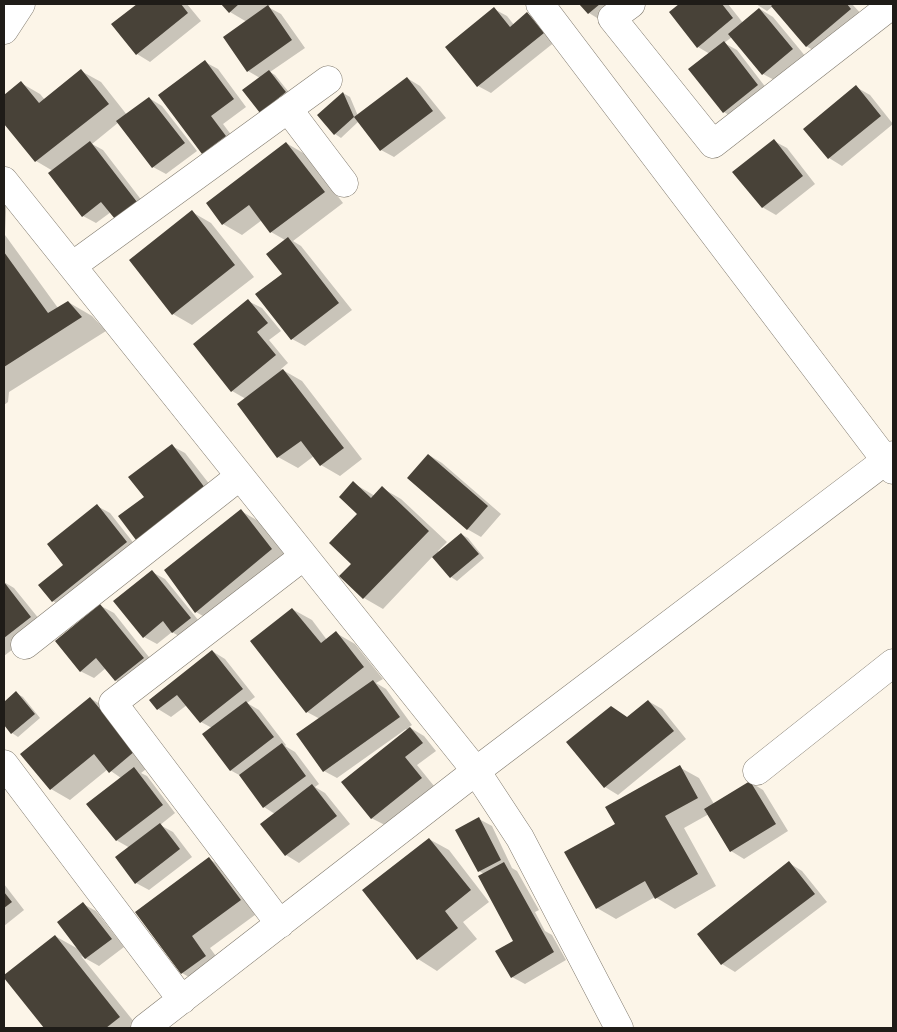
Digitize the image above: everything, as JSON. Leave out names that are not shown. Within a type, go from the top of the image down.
[{"type":"street","points":[[4,30],[21,4]]},
{"type":"street","points":[[145,1028],[476,772],[891,462],[540,4]]},
{"type":"street","points":[[631,4],[612,18],[713,144],[893,4]]},
{"type":"street","points":[[72,266],[328,80]]},
{"type":"street","points":[[288,109],[344,184]]},
{"type":"street","points":[[4,181],[476,772],[520,838],[619,1028]]},
{"type":"street","points":[[25,645],[240,476]]},
{"type":"street","points":[[280,924],[113,703],[304,556]]},
{"type":"street","points":[[756,771],[893,663]]},
{"type":"street","points":[[4,764],[182,1000]]},
{"type":"building","points":[[137,4],[181,4],[188,13],[136,55],[111,24]]},
{"type":"building","points":[[221,4],[239,4],[229,13]]},
{"type":"building","points":[[579,4],[600,4],[588,14]]},
{"type":"building","points":[[679,4],[722,4],[733,18],[697,48],[669,12]]},
{"type":"building","points":[[773,4],[847,4],[851,9],[806,47],[771,6]]},
{"type":"building","points":[[268,5],[292,40],[247,72],[223,37]]},
{"type":"building","points":[[494,7],[510,27],[527,12],[544,33],[477,87],[445,47]]},
{"type":"building","points":[[759,8],[793,49],[762,75],[728,34]]},
{"type":"building","points":[[724,41],[758,85],[723,113],[688,69]]},
{"type":"building","points":[[205,60],[234,99],[211,116],[226,136],[202,154],[158,95]]},
{"type":"building","points":[[81,69],[109,104],[35,162],[4,124],[4,95],[21,81],[39,103]]},
{"type":"building","points":[[269,70],[286,92],[260,113],[242,90]]},
{"type":"building","points":[[407,77],[433,111],[380,151],[354,117]]},
{"type":"building","points":[[856,85],[881,116],[828,159],[803,129]]},
{"type":"building","points":[[343,92],[354,117],[334,135],[317,115]]},
{"type":"building","points":[[149,97],[185,143],[152,168],[116,121]]},
{"type":"building","points":[[774,139],[803,176],[762,208],[732,172]]},
{"type":"building","points":[[90,141],[137,202],[115,219],[101,202],[82,217],[48,173]]},
{"type":"building","points":[[286,142],[325,192],[270,233],[249,205],[222,225],[206,203]]},
{"type":"building","points":[[192,210],[235,265],[172,315],[129,260]]},
{"type":"building","points":[[288,237],[339,303],[291,340],[255,294],[282,274],[266,254]]},
{"type":"building","points":[[4,252],[48,313],[68,301],[82,317],[4,367]]},
{"type":"building","points":[[248,299],[268,323],[257,332],[276,355],[231,392],[193,344]]},
{"type":"building","points":[[283,369],[344,448],[320,466],[301,441],[277,458],[237,404]]},
{"type":"building","points":[[172,444],[205,488],[136,540],[118,516],[144,497],[128,477]]},
{"type":"building","points":[[428,454],[488,506],[467,530],[407,478]]},
{"type":"building","points":[[353,481],[371,498],[382,486],[429,531],[363,599],[339,576],[351,564],[329,543],[357,514],[339,497]]},
{"type":"building","points":[[97,504],[127,542],[52,602],[38,585],[63,565],[47,544]]},
{"type":"building","points":[[241,509],[272,549],[195,613],[164,570]]},
{"type":"building","points":[[461,533],[479,554],[450,578],[432,557]]},
{"type":"building","points":[[152,570],[191,618],[172,633],[163,621],[143,638],[113,601]]},
{"type":"building","points":[[4,582],[31,617],[4,638]]},
{"type":"building","points":[[100,604],[144,658],[115,681],[96,658],[80,672],[55,641]]},
{"type":"building","points":[[292,608],[321,643],[336,631],[364,667],[306,713],[250,641]]},
{"type":"building","points":[[212,650],[243,689],[200,723],[177,695],[157,710],[149,700]]},
{"type":"building","points":[[373,680],[400,717],[323,772],[296,734]]},
{"type":"building","points":[[16,691],[35,714],[11,734],[4,725],[4,702]]},
{"type":"building","points":[[90,697],[135,751],[109,773],[94,754],[50,790],[20,754]]},
{"type":"building","points":[[648,700],[674,731],[604,788],[566,742],[611,706],[627,717]]},
{"type":"building","points":[[246,701],[274,737],[230,771],[202,734]]},
{"type":"building","points":[[410,727],[423,743],[405,757],[422,778],[371,819],[341,782]]},
{"type":"building","points":[[282,743],[306,776],[263,808],[239,775]]},
{"type":"building","points":[[680,765],[698,798],[665,816],[698,874],[655,899],[645,881],[596,909],[564,852],[615,824],[605,807]]},
{"type":"building","points":[[134,767],[163,805],[116,841],[86,804]]},
{"type":"building","points":[[750,781],[776,824],[730,852],[704,809]]},
{"type":"building","points":[[312,784],[337,816],[285,856],[260,824]]},
{"type":"building","points":[[479,817],[501,860],[478,872],[455,830]]},
{"type":"building","points":[[160,823],[180,849],[135,884],[115,857]]},
{"type":"building","points":[[429,838],[471,890],[445,911],[458,928],[417,960],[362,890]]},
{"type":"building","points":[[209,857],[241,900],[192,936],[206,956],[181,974],[135,912]]},
{"type":"building","points":[[789,861],[815,894],[721,965],[697,934]]},
{"type":"building","points":[[504,862],[554,952],[511,978],[495,951],[513,941],[478,876]]},
{"type":"building","points":[[4,892],[12,902],[4,908]]},
{"type":"building","points":[[83,902],[112,939],[85,959],[57,922]]},
{"type":"building","points":[[55,935],[120,1017],[106,1028],[44,1028],[4,978],[4,975]]}]
